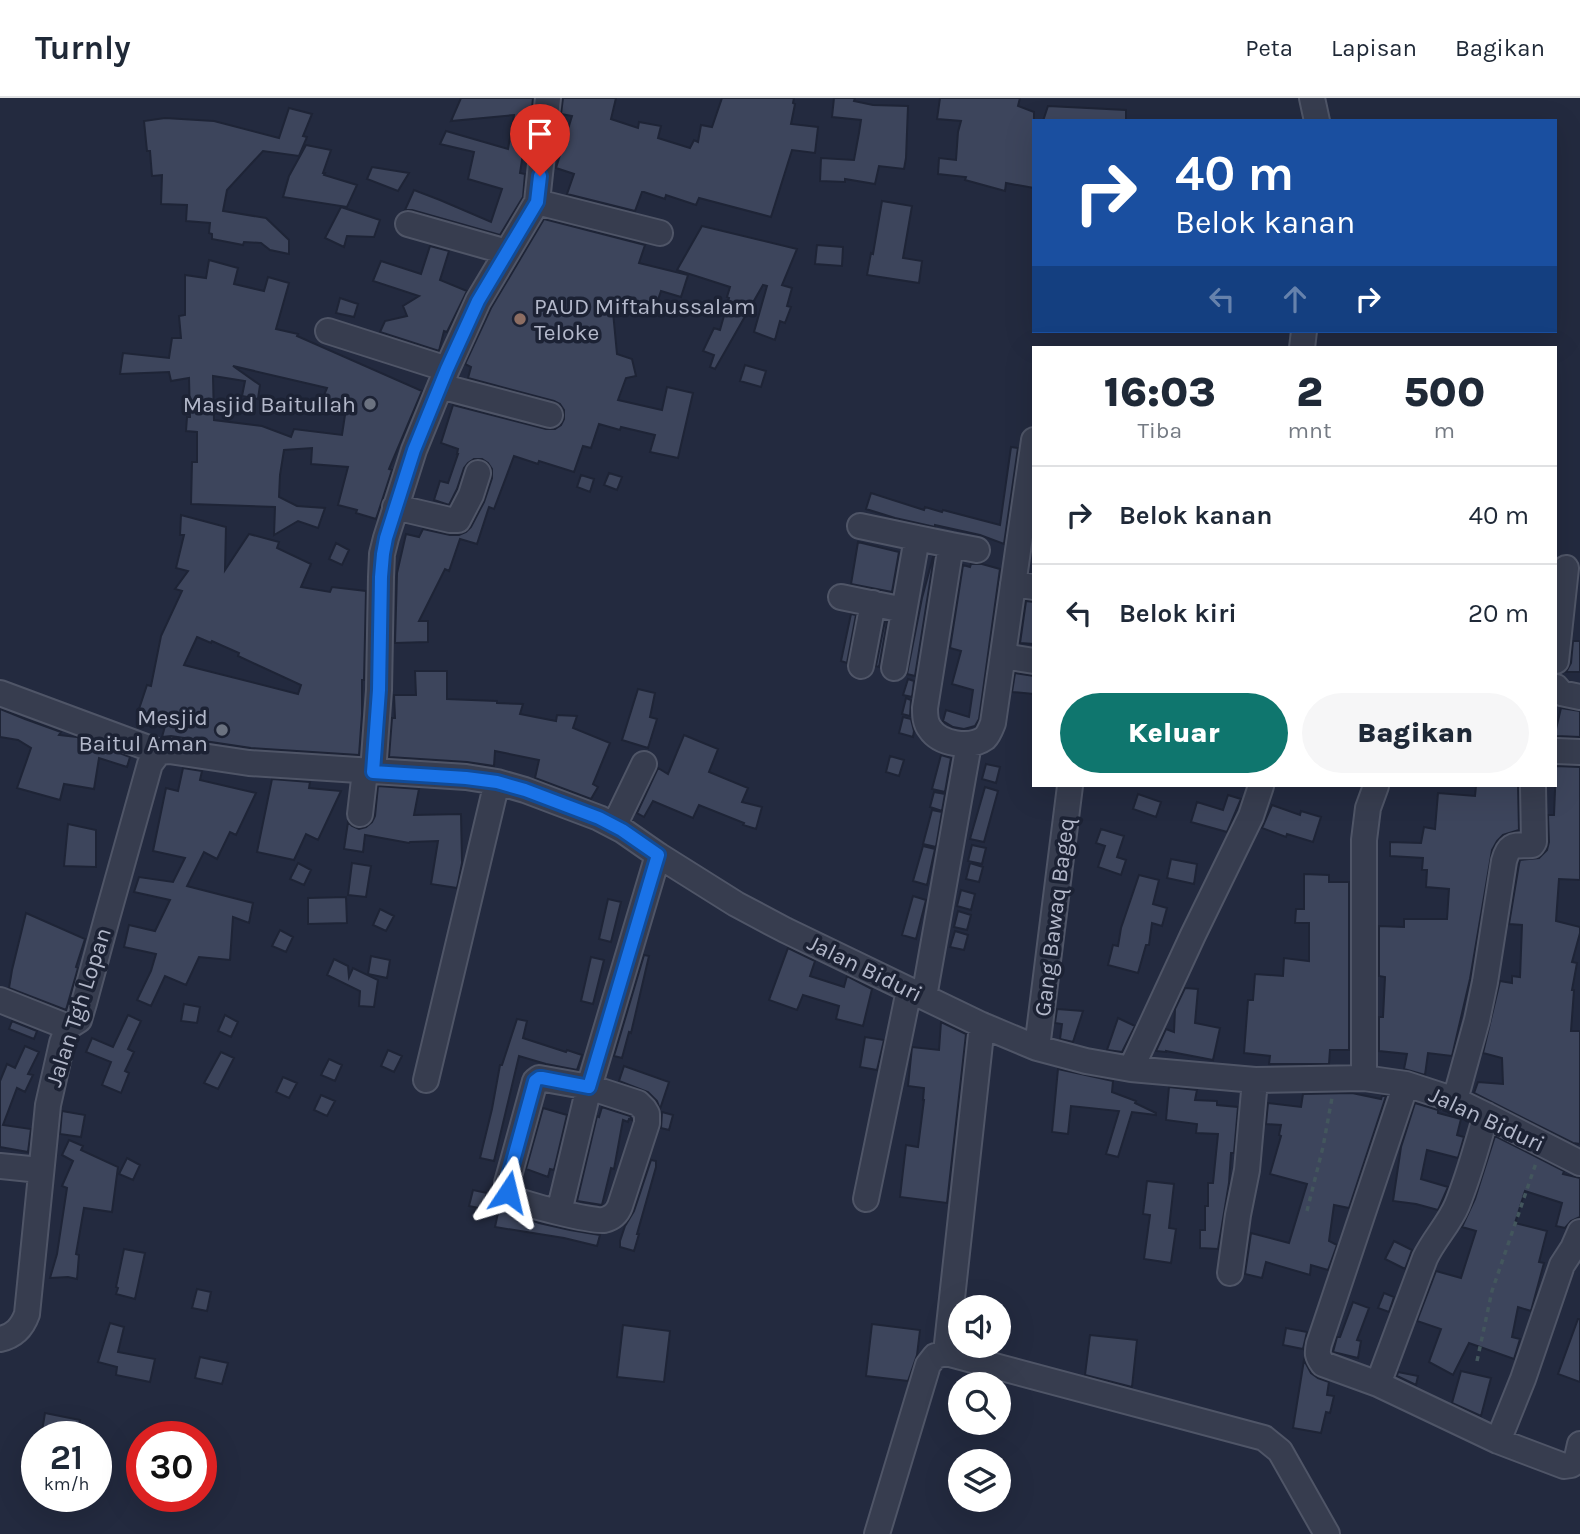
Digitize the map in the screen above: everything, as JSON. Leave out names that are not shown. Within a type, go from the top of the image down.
[{"type":"street","points":[[360,814],[369,772],[379,690],[383,554],[395,507],[414,450],[478,301],[537,202],[548,98]]},
{"type":"street","points":[[1312,98],[1317,119]]},
{"type":"street","points":[[537,202],[660,233]]},
{"type":"street","points":[[408,224],[507,252]]},
{"type":"street","points":[[328,331],[444,378],[550,415]]},
{"type":"street","points":[[951,545],[925,719],[936,736],[969,744],[985,738],[993,723],[1003,656],[1024,585],[1032,469]]},
{"type":"street","points":[[395,507],[458,520],[471,495],[478,473]]},
{"type":"street","points":[[860,526],[977,550]]},
{"type":"street","points":[[894,668],[917,538]]},
{"type":"street","points":[[1557,652],[1567,565]]},
{"type":"street","points":[[841,597],[904,610]]},
{"type":"street","points":[[861,666],[873,603]]},
{"type":"street","points":[[1003,656],[1032,661]]},
{"type":"street","points":[[1557,688],[1561,694],[1580,697]]},
{"type":"street","name":"Jalan Biduri","points":[[0,693],[159,752],[169,751],[248,763],[497,782],[575,808],[614,826],[748,911],[982,1025],[1037,1048],[1131,1069],[1255,1080],[1364,1078],[1406,1084],[1455,1100],[1580,1163]]},
{"type":"street","points":[[866,1199],[917,993],[969,744]]},
{"type":"street","points":[[1557,751],[1580,752]]},
{"type":"street","name":"Jalan Tgh Lopan","points":[[0,1339],[13,1335],[24,1324],[27,1314],[48,1105],[62,1043],[68,1027],[79,1020],[150,764],[159,752]]},
{"type":"street","points":[[614,826],[644,764]]},
{"type":"street","points":[[426,1080],[497,782]]},
{"type":"street","name":"Gang Bawaq Bageq","points":[[1037,1048],[1070,787]]},
{"type":"street","points":[[1131,1069],[1251,816],[1261,787]]},
{"type":"street","points":[[1364,1078],[1364,841],[1368,808],[1376,787]]},
{"type":"street","points":[[1455,1100],[1478,1020],[1504,860],[1511,846],[1532,845],[1534,842],[1533,787]]},
{"type":"street","points":[[559,1212],[589,1087],[658,855]]},
{"type":"street","points":[[0,1000],[68,1027]]},
{"type":"street","points":[[946,1353],[982,1025]]},
{"type":"street","points":[[539,1078],[589,1087],[638,1103],[647,1114],[617,1213],[602,1220],[559,1212],[517,1200],[508,1192],[507,1183],[535,1081],[539,1078]]},
{"type":"street","points":[[1230,1273],[1247,1170],[1255,1080]]},
{"type":"street","points":[[1406,1084],[1317,1353],[1318,1357],[1323,1364],[1378,1384],[1498,1441],[1563,1466],[1576,1462],[1580,1444]]},
{"type":"street","points":[[1378,1384],[1425,1258],[1457,1204],[1486,1115]]},
{"type":"street","points":[[0,1166],[40,1170]]},
{"type":"street","points":[[1498,1441],[1562,1265],[1580,1232]]},
{"type":"street","points":[[877,1534],[928,1365],[935,1356],[946,1353],[1264,1438],[1280,1451],[1327,1534]]},
{"type":"path","points":[[1307,1211],[1336,1079]]},
{"type":"path","points":[[1478,1361],[1492,1291],[1542,1144]]},
{"type":"building","points":[[461,98],[533,98],[530,128],[527,128],[520,173],[525,174],[523,197],[500,235],[405,210],[414,190],[491,222],[502,189],[468,179],[474,152],[440,144],[446,131],[508,149],[514,115],[451,121]]},
{"type":"building","points":[[563,98],[616,98],[611,119],[638,128],[639,122],[661,126],[658,138],[690,148],[694,140],[698,142],[701,125],[712,127],[722,98],[794,98],[791,124],[818,127],[815,153],[792,150],[771,217],[699,198],[696,205],[666,195],[665,199],[644,192],[635,211],[567,194],[574,174],[556,168],[572,116],[561,114]]},
{"type":"building","points":[[834,98],[855,98],[854,101],[873,105],[908,106],[904,169],[879,166],[875,184],[845,179],[845,182],[820,181],[821,158],[854,160],[859,133],[861,120],[832,117]]},
{"type":"building","points":[[940,98],[1020,98],[1018,106],[1034,112],[1032,188],[1006,183],[1005,191],[965,180],[966,177],[938,174],[939,158],[956,160],[961,121],[937,119]]},
{"type":"building","points":[[1048,106],[1126,110],[1126,119],[1044,119]]},
{"type":"building","points":[[289,108],[312,114],[299,156],[263,151],[227,190],[223,211],[266,218],[289,240],[289,254],[270,250],[261,243],[244,242],[243,245],[212,239],[212,234],[209,233],[210,223],[186,221],[187,205],[161,204],[162,175],[152,176],[144,121],[165,118],[214,121],[279,138]]},
{"type":"building","points":[[306,145],[331,150],[324,175],[357,185],[347,207],[283,197],[289,176]]},
{"type":"building","points":[[372,167],[409,173],[398,191],[367,179]]},
{"type":"building","points":[[882,201],[912,206],[903,258],[922,261],[919,283],[867,275]]},
{"type":"building","points":[[341,207],[380,220],[374,237],[347,236],[344,247],[325,238]]},
{"type":"building","points":[[544,219],[645,245],[639,263],[688,275],[681,297],[661,291],[653,314],[613,312],[617,354],[632,359],[636,376],[626,378],[618,400],[662,410],[667,387],[693,393],[678,458],[650,452],[655,435],[599,424],[591,448],[583,446],[574,472],[514,456],[494,509],[489,507],[477,544],[460,539],[449,571],[445,569],[419,621],[428,621],[428,642],[395,643],[397,573],[406,534],[419,537],[423,529],[450,535],[466,532],[484,502],[492,478],[492,469],[488,463],[482,459],[474,459],[464,468],[449,505],[434,500],[440,481],[448,483],[458,454],[458,449],[441,443],[453,405],[546,429],[555,429],[564,419],[564,410],[560,404],[468,378],[471,367],[465,364],[491,308]]},
{"type":"building","points":[[702,226],[797,249],[782,285],[792,288],[787,306],[791,307],[785,323],[780,321],[775,340],[754,332],[767,286],[763,285],[715,369],[710,367],[714,355],[703,351],[714,328],[720,330],[730,287],[677,270]]},
{"type":"building","points":[[817,245],[843,247],[842,266],[815,264]]},
{"type":"building","points":[[430,246],[449,251],[440,280],[467,291],[447,332],[444,331],[439,351],[380,332],[385,321],[407,316],[403,306],[419,296],[373,281],[381,261],[421,274]]},
{"type":"building","points":[[209,260],[238,268],[234,284],[264,291],[268,277],[289,283],[276,329],[298,334],[297,336],[422,391],[389,469],[392,470],[376,519],[338,505],[348,467],[311,464],[312,448],[284,450],[279,497],[297,506],[325,508],[318,528],[298,521],[274,535],[275,507],[191,504],[192,462],[197,462],[197,432],[186,431],[187,417],[190,417],[189,378],[171,381],[169,372],[120,374],[123,353],[169,358],[172,338],[181,338],[179,316],[185,315],[185,275],[206,278]],"holes":[[[233,366],[327,388],[318,410],[345,415],[342,435],[294,429],[291,437],[262,426],[214,420],[213,376],[245,381],[242,396],[258,399],[260,385]]]},
{"type":"building","points":[[340,298],[358,304],[354,317],[336,313]]},
{"type":"building","points":[[745,365],[766,371],[761,387],[740,381]]},
{"type":"building","points":[[1011,447],[1018,448],[1004,544],[980,535],[895,518],[866,509],[871,493],[924,510],[925,507],[942,512],[943,510],[1000,525]]},
{"type":"building","points":[[609,473],[622,477],[617,490],[604,485]]},
{"type":"building","points":[[581,475],[594,479],[590,492],[577,487]]},
{"type":"building","points":[[181,515],[226,527],[225,570],[249,534],[279,542],[277,548],[311,564],[301,587],[330,592],[332,587],[366,591],[359,755],[251,748],[162,737],[167,719],[138,712],[147,685],[151,686],[161,636],[182,591],[175,589],[188,571],[176,568],[184,535],[180,535]],"holes":[[[197,637],[211,643],[212,641],[239,653],[238,656],[301,685],[298,694],[184,665]]]},
{"type":"building","points":[[858,542],[899,552],[892,592],[851,584]]},
{"type":"building","points":[[336,543],[349,550],[342,565],[329,559]]},
{"type":"building","points":[[934,557],[915,676],[907,674]]},
{"type":"building","points":[[971,564],[1000,569],[979,719],[975,726],[964,729],[943,721],[946,710],[969,717],[973,690],[952,684],[961,651],[950,648],[963,565],[970,567]]},
{"type":"building","points":[[1026,601],[1032,602],[1032,644],[1020,643]]},
{"type":"building","points":[[851,614],[856,615],[847,663],[841,661]]},
{"type":"building","points":[[885,621],[887,622],[879,667],[876,666]]},
{"type":"building","points":[[1573,641],[1580,641],[1580,672],[1566,672],[1571,663]]},
{"type":"building","points":[[415,671],[447,671],[447,699],[523,704],[520,714],[556,721],[557,715],[577,716],[573,728],[610,743],[593,784],[598,787],[591,799],[535,778],[539,760],[495,751],[494,766],[389,757],[392,718],[395,718],[394,695],[416,695]]},
{"type":"building","points":[[1015,673],[1032,676],[1032,694],[1012,692]]},
{"type":"building","points":[[908,679],[914,681],[912,697],[903,695]]},
{"type":"building","points":[[638,689],[655,693],[650,717],[657,719],[648,748],[622,740]]},
{"type":"building","points":[[906,698],[911,700],[910,716],[902,714]]},
{"type":"building","points":[[1561,708],[1580,711],[1580,737],[1557,736]]},
{"type":"building","points":[[0,709],[61,732],[59,735],[77,737],[130,757],[127,767],[99,758],[94,789],[64,784],[60,800],[17,788],[31,748],[18,740],[0,737]]},
{"type":"building","points":[[903,717],[911,719],[913,737],[899,733]]},
{"type":"building","points":[[684,735],[718,749],[709,772],[748,788],[742,802],[762,807],[756,829],[699,805],[693,818],[653,801],[644,817],[637,813],[658,768],[668,774]]},
{"type":"building","points":[[941,755],[951,758],[945,792],[932,789]]},
{"type":"building","points":[[890,756],[904,760],[899,776],[886,772]]},
{"type":"building","points":[[986,764],[1000,767],[996,783],[982,779]]},
{"type":"building","points":[[1557,766],[1580,767],[1580,880],[1559,879],[1556,921],[1580,927],[1572,962],[1577,963],[1572,990],[1571,1031],[1580,1031],[1580,1144],[1573,1143],[1474,1093],[1478,1082],[1503,1084],[1502,1058],[1483,1053],[1500,981],[1512,983],[1512,976],[1520,977],[1522,925],[1509,924],[1520,860],[1539,858],[1547,850],[1548,815],[1554,815]]},
{"type":"building","points":[[183,768],[202,771],[200,780],[256,793],[236,835],[230,832],[217,859],[204,852],[187,886],[253,903],[249,923],[233,917],[230,960],[199,957],[186,985],[165,976],[151,1006],[137,1000],[156,954],[124,947],[129,925],[155,931],[170,900],[134,892],[139,877],[173,882],[185,858],[153,851],[166,788],[178,791]]},
{"type":"building","points":[[272,779],[310,782],[309,788],[341,791],[318,840],[306,834],[294,860],[257,852]]},
{"type":"building","points":[[378,786],[419,789],[414,815],[461,814],[462,863],[457,888],[431,884],[438,841],[409,843],[365,835],[363,852],[344,849],[348,822],[359,829],[372,822]]},
{"type":"building","points":[[985,787],[998,791],[984,842],[970,839]]},
{"type":"building","points":[[1476,787],[1518,787],[1519,830],[1503,835],[1492,850],[1470,979],[1452,1056],[1428,1053],[1425,1075],[1404,1069],[1407,1054],[1379,1051],[1379,1017],[1383,1017],[1385,977],[1379,976],[1379,926],[1404,927],[1404,919],[1447,919],[1449,889],[1426,887],[1427,870],[1422,870],[1423,858],[1390,856],[1390,842],[1421,843],[1424,827],[1435,829],[1438,793],[1475,796]]},
{"type":"building","points":[[934,792],[945,794],[942,811],[930,807]]},
{"type":"building","points":[[1138,794],[1161,802],[1156,817],[1133,809]]},
{"type":"building","points":[[1228,795],[1241,799],[1227,832],[1191,822],[1197,802],[1223,810]]},
{"type":"building","points":[[1272,805],[1300,815],[1301,811],[1321,817],[1313,842],[1287,834],[1286,837],[1262,828]]},
{"type":"building","points":[[932,810],[942,812],[936,847],[923,844]]},
{"type":"building","points":[[68,824],[96,830],[96,867],[64,866]]},
{"type":"building","points":[[1101,829],[1124,836],[1117,857],[1126,860],[1121,875],[1098,867],[1105,846],[1096,843]]},
{"type":"building","points":[[972,845],[986,848],[982,864],[968,861]]},
{"type":"building","points":[[923,846],[935,849],[927,885],[913,881]]},
{"type":"building","points":[[1171,859],[1197,864],[1194,884],[1167,878]]},
{"type":"building","points":[[298,863],[311,870],[304,885],[290,879]]},
{"type":"building","points":[[352,863],[371,866],[366,897],[348,895]]},
{"type":"building","points":[[970,863],[983,867],[979,882],[966,879]]},
{"type":"building","points":[[1304,874],[1329,875],[1329,882],[1349,882],[1349,1050],[1330,1050],[1329,1064],[1269,1064],[1270,1056],[1244,1053],[1248,1000],[1253,1000],[1255,974],[1283,976],[1284,958],[1309,961],[1309,923],[1295,923],[1296,909],[1304,909]]},
{"type":"building","points":[[1139,875],[1159,880],[1153,904],[1167,908],[1162,926],[1152,923],[1149,945],[1146,945],[1138,973],[1108,965],[1113,945],[1118,946],[1121,928]]},
{"type":"building","points":[[961,890],[975,894],[971,910],[957,906]]},
{"type":"building","points":[[913,896],[926,900],[916,939],[902,935]]},
{"type":"building","points":[[346,897],[347,923],[308,924],[308,898]]},
{"type":"building","points":[[608,899],[621,902],[611,942],[599,939]]},
{"type":"building","points":[[380,909],[394,916],[386,931],[373,925]]},
{"type":"building","points":[[958,911],[971,915],[967,930],[954,927]]},
{"type":"building","points":[[26,913],[85,939],[66,1010],[9,988]]},
{"type":"building","points":[[280,930],[293,937],[286,952],[272,946]]},
{"type":"building","points":[[955,931],[968,935],[964,950],[950,947]]},
{"type":"building","points":[[788,948],[815,961],[810,976],[844,987],[847,976],[872,989],[863,1026],[836,1019],[839,1006],[803,995],[797,1010],[769,1000]]},
{"type":"building","points":[[644,955],[649,956],[631,1033],[629,1032],[622,1058],[614,1056]]},
{"type":"building","points":[[371,956],[390,960],[387,978],[368,974]]},
{"type":"building","points":[[591,957],[604,960],[593,1004],[581,1001]]},
{"type":"building","points":[[334,959],[348,966],[349,977],[353,968],[378,980],[374,1007],[359,1006],[360,991],[327,975]]},
{"type":"building","points":[[1185,988],[1198,989],[1195,1023],[1220,1028],[1213,1060],[1156,1051],[1166,1029],[1174,1032],[1175,1009]]},
{"type":"building","points":[[184,1004],[200,1007],[197,1023],[181,1021]]},
{"type":"building","points":[[1057,1009],[1083,1011],[1073,1042],[1060,1039],[1062,1024],[1055,1023]]},
{"type":"building","points":[[128,1015],[141,1021],[128,1049],[134,1052],[125,1071],[129,1073],[121,1093],[102,1085],[111,1062],[86,1052],[92,1038],[113,1047]]},
{"type":"building","points":[[225,1015],[238,1022],[231,1037],[218,1031]]},
{"type":"building","points":[[1118,1018],[1135,1026],[1122,1052],[1107,1050]]},
{"type":"building","points":[[517,1019],[527,1021],[523,1038],[582,1055],[577,1070],[519,1056],[494,1161],[480,1158],[500,1065]]},
{"type":"building","points":[[12,1021],[37,1031],[34,1039],[9,1029]]},
{"type":"building","points":[[941,1022],[966,1034],[947,1203],[900,1197],[906,1145],[918,1147],[924,1100],[924,1088],[908,1086],[912,1047],[939,1050]]},
{"type":"building","points":[[865,1037],[884,1040],[877,1070],[860,1067]]},
{"type":"building","points":[[25,1046],[39,1052],[28,1074],[33,1075],[25,1092],[17,1088],[3,1125],[31,1129],[28,1152],[0,1147],[0,1081],[7,1064],[15,1068]]},
{"type":"building","points":[[388,1050],[402,1056],[394,1072],[381,1066]]},
{"type":"building","points":[[221,1052],[234,1058],[218,1089],[204,1083]]},
{"type":"building","points":[[329,1059],[342,1065],[335,1081],[321,1075]]},
{"type":"building","points":[[624,1066],[669,1082],[660,1109],[657,1101],[648,1092],[619,1081]]},
{"type":"building","points":[[1058,1069],[1113,1081],[1112,1092],[1136,1101],[1135,1103],[1156,1115],[1132,1112],[1118,1157],[1106,1154],[1119,1111],[1071,1106],[1068,1134],[1052,1132]]},
{"type":"building","points":[[283,1077],[297,1083],[289,1098],[276,1092]]},
{"type":"building","points":[[1169,1087],[1197,1090],[1195,1100],[1217,1101],[1217,1105],[1238,1107],[1234,1153],[1231,1153],[1218,1249],[1200,1248],[1200,1230],[1205,1230],[1208,1183],[1213,1183],[1218,1134],[1196,1133],[1197,1124],[1166,1120]]},
{"type":"building","points":[[1352,1093],[1381,1099],[1386,1096],[1349,1208],[1334,1205],[1329,1241],[1337,1245],[1328,1270],[1311,1265],[1310,1275],[1266,1262],[1262,1278],[1245,1274],[1251,1233],[1289,1243],[1307,1184],[1270,1174],[1281,1136],[1281,1125],[1266,1124],[1268,1103],[1301,1107],[1303,1094]]},
{"type":"building","points":[[321,1095],[335,1101],[327,1116],[314,1110]]},
{"type":"building","points":[[1415,1103],[1461,1119],[1457,1135],[1464,1137],[1458,1158],[1427,1150],[1421,1179],[1448,1187],[1438,1210],[1393,1201],[1401,1147]]},
{"type":"building","points":[[602,1107],[630,1116],[632,1120],[623,1120],[614,1169],[611,1168],[602,1205],[577,1201],[597,1116],[599,1117]]},
{"type":"building","points":[[543,1108],[567,1115],[554,1170],[550,1169],[548,1177],[526,1169]]},
{"type":"building","points":[[62,1111],[85,1115],[81,1137],[60,1134]]},
{"type":"building","points":[[662,1112],[673,1115],[669,1130],[661,1128]]},
{"type":"building","points":[[1495,1136],[1564,1171],[1563,1174],[1580,1178],[1580,1217],[1565,1228],[1556,1226],[1562,1203],[1525,1191],[1515,1223],[1547,1231],[1539,1262],[1544,1263],[1531,1311],[1518,1307],[1512,1337],[1520,1339],[1514,1359],[1469,1343],[1453,1375],[1429,1362],[1441,1329],[1417,1321],[1436,1271],[1461,1278],[1476,1231],[1462,1227],[1475,1199]]},
{"type":"building","points":[[69,1140],[83,1146],[81,1150],[118,1167],[112,1212],[84,1208],[76,1254],[79,1255],[77,1279],[50,1278],[57,1254],[67,1188],[62,1186],[73,1161],[62,1155]]},
{"type":"building","points":[[127,1158],[140,1165],[133,1180],[119,1174]]},
{"type":"building","points":[[651,1160],[656,1161],[656,1167],[634,1251],[620,1247],[620,1241],[634,1211]]},
{"type":"building","points":[[1147,1181],[1174,1184],[1169,1228],[1176,1229],[1171,1263],[1144,1259],[1150,1215],[1143,1214]]},
{"type":"building","points":[[473,1190],[487,1193],[483,1209],[469,1206]]},
{"type":"building","points":[[499,1208],[539,1223],[600,1235],[597,1246],[495,1227]]},
{"type":"building","points":[[1394,1241],[1412,1250],[1405,1269],[1385,1259]]},
{"type":"building","points":[[124,1249],[145,1253],[135,1299],[116,1294]]},
{"type":"building","points":[[197,1289],[211,1292],[207,1311],[192,1308]]},
{"type":"building","points":[[1384,1293],[1394,1297],[1389,1312],[1378,1308]]},
{"type":"building","points":[[1353,1302],[1369,1308],[1357,1340],[1361,1341],[1358,1358],[1333,1352]]},
{"type":"building","points":[[1580,1319],[1580,1382],[1558,1374]]},
{"type":"building","points":[[110,1323],[124,1327],[118,1352],[155,1359],[150,1382],[116,1375],[117,1367],[98,1362]]},
{"type":"building","points":[[872,1324],[920,1330],[917,1355],[908,1381],[866,1376]]},
{"type":"building","points":[[623,1325],[670,1331],[664,1382],[617,1377]]},
{"type":"building","points":[[1286,1328],[1307,1332],[1303,1349],[1283,1345]]},
{"type":"building","points":[[1090,1335],[1137,1340],[1132,1387],[1085,1375]]},
{"type":"building","points":[[200,1357],[228,1363],[222,1384],[195,1378]]},
{"type":"building","points":[[1304,1360],[1311,1373],[1329,1382],[1327,1395],[1334,1396],[1330,1413],[1326,1412],[1321,1433],[1293,1428]]},
{"type":"building","points":[[1461,1371],[1491,1378],[1481,1416],[1452,1403]]},
{"type":"building","points":[[1398,1372],[1418,1376],[1416,1385],[1397,1376]]},
{"type":"building","points":[[45,1413],[80,1420],[80,1421],[44,1421]]},
{"type":"place","name":"PAUD Miftahussalam Teloke","points":[[520,319]]},
{"type":"place","name":"Masjid Baitullah","points":[[370,404]]},
{"type":"place","name":"Mesjid Baitul Aman","points":[[222,730]]},
{"type":"route","points":[[508,1192],[507,1183],[535,1081],[542,1078],[589,1087],[658,855],[599,818],[525,790],[497,782],[466,778],[373,772],[379,690],[381,577],[386,538],[414,450],[447,369],[478,301],[537,202],[540,176]]}]
